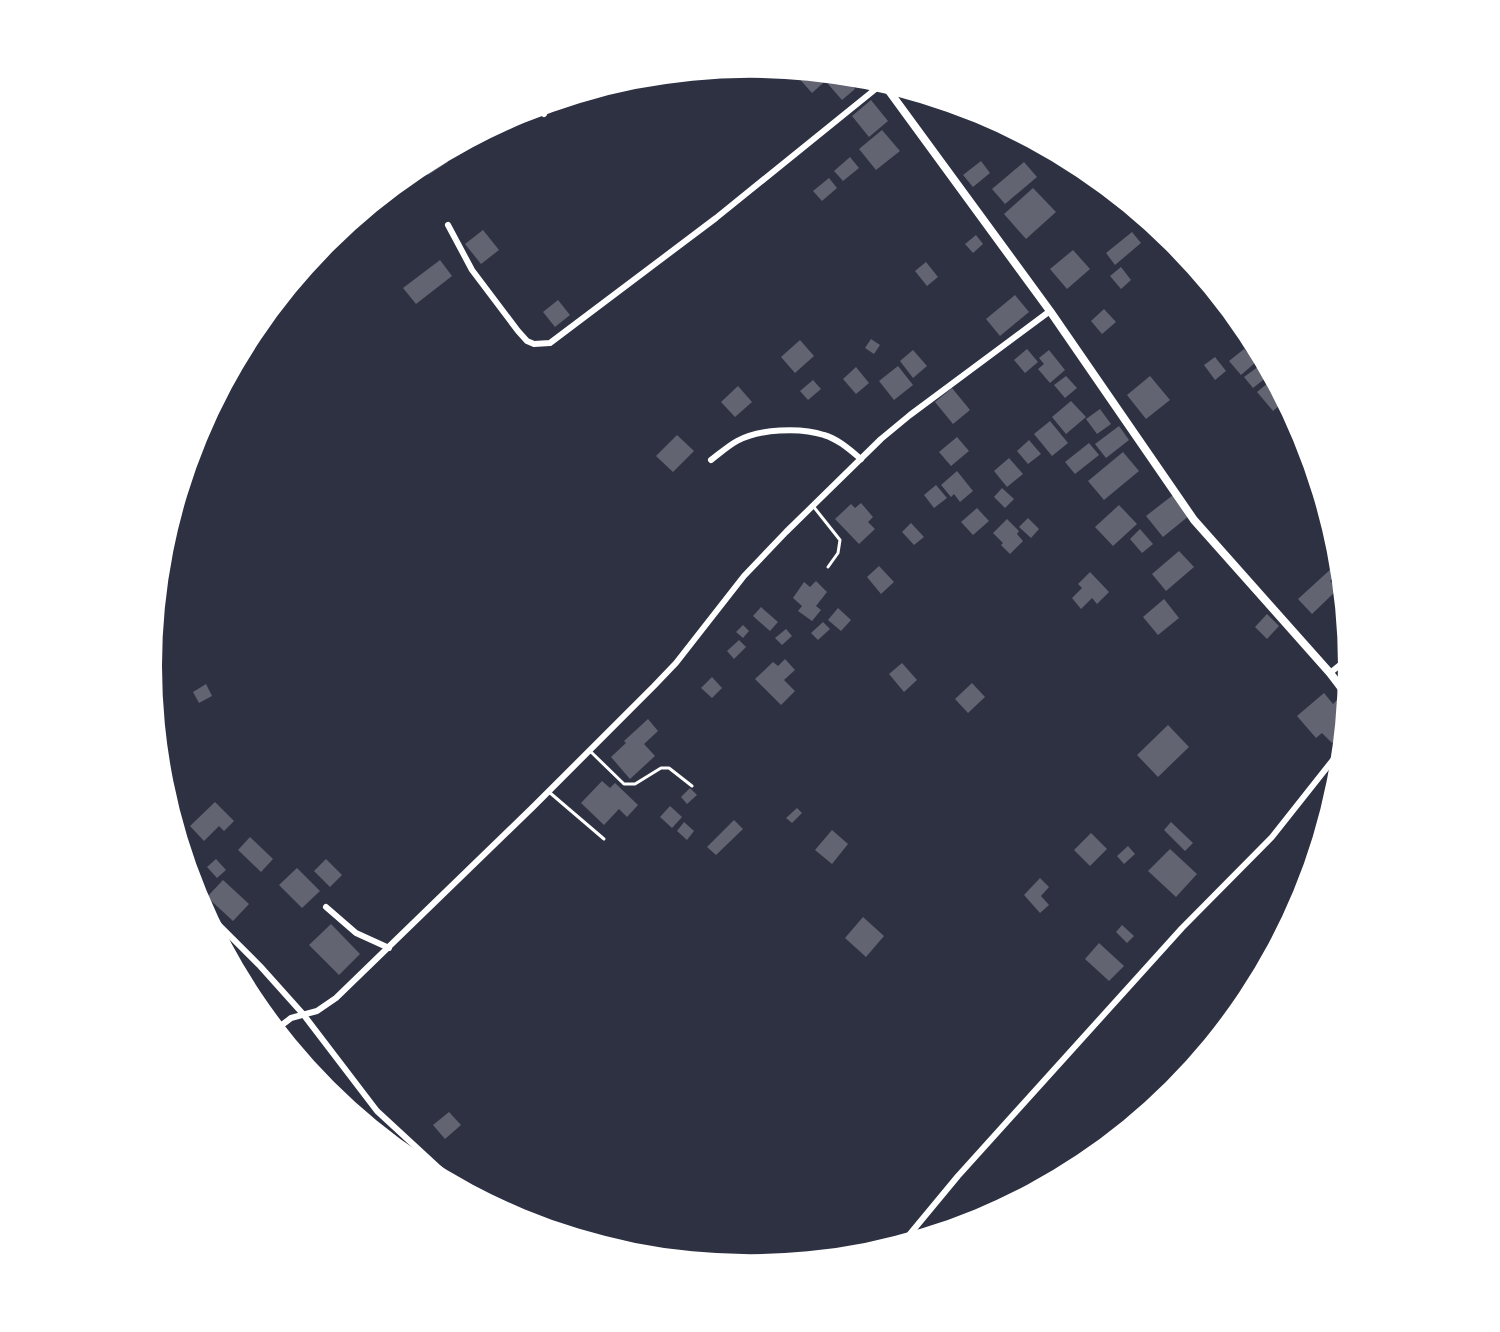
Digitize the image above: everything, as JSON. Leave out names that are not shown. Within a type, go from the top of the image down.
[{"type":"street","points":[[448,225],[472,270],[518,331],[534,344],[550,343],[716,218],[871,90]]},
{"type":"street","points":[[893,96],[1050,311],[1194,520],[1338,683]]},
{"type":"street","points":[[284,1024],[291,1018],[317,1011],[336,998],[389,948],[668,671],[744,576],[881,439],[1050,311]]},
{"type":"street","points":[[711,460],[736,442],[754,435],[790,430],[824,435],[840,442],[861,459]]},
{"type":"street","points":[[1330,673],[1338,667]]},
{"type":"street","points":[[913,1231],[958,1176],[1182,928],[1272,837],[1330,764]]},
{"type":"street","points":[[326,907],[356,933],[389,948]]},
{"type":"street","points":[[226,932],[303,1014],[377,1111],[428,1158]]},
{"type":"lane","points":[[813,506],[840,540],[838,553],[828,567]]},
{"type":"lane","points":[[590,751],[624,784],[635,784],[661,768],[669,768],[692,786]]},
{"type":"lane","points":[[549,791],[604,839]]},
{"type":"building","points":[[801,80],[824,83],[812,93]]},
{"type":"building","points":[[828,84],[854,87],[855,89],[842,100]]},
{"type":"building","points":[[871,100],[888,121],[869,137],[852,116]]},
{"type":"building","points":[[882,130],[900,151],[876,170],[859,149]]},
{"type":"building","points":[[850,157],[859,168],[843,181],[834,171]]},
{"type":"building","points":[[981,161],[990,173],[973,187],[963,175]]},
{"type":"building","points":[[1024,162],[1037,177],[1005,204],[992,189]]},
{"type":"building","points":[[829,178],[837,188],[822,201],[813,191]]},
{"type":"building","points":[[1033,188],[1056,212],[1026,239],[1004,214]]},
{"type":"building","points":[[483,230],[499,250],[481,264],[465,244]]},
{"type":"building","points":[[1132,232],[1141,243],[1115,265],[1106,253]]},
{"type":"building","points":[[976,235],[983,244],[973,253],[965,244]]},
{"type":"building","points":[[1073,250],[1090,269],[1067,289],[1050,269]]},
{"type":"building","points":[[440,260],[452,276],[416,304],[403,288]]},
{"type":"building","points":[[926,262],[938,277],[927,286],[915,271]]},
{"type":"building","points":[[1121,267],[1131,280],[1121,289],[1110,276]]},
{"type":"building","points":[[1015,295],[1029,312],[1000,336],[986,319]]},
{"type":"building","points":[[558,300],[570,315],[555,327],[543,312]]},
{"type":"building","points":[[1104,309],[1116,322],[1102,334],[1091,321]]},
{"type":"building","points":[[871,339],[880,345],[874,354],[865,348]]},
{"type":"building","points":[[800,340],[814,356],[795,373],[781,357]]},
{"type":"building","points":[[1027,349],[1038,362],[1025,373],[1014,360]]},
{"type":"building","points":[[1244,349],[1254,364],[1241,375],[1229,361]]},
{"type":"building","points":[[913,350],[927,366],[913,378],[900,361]]},
{"type":"building","points":[[1049,350],[1065,370],[1050,383],[1038,369],[1044,364],[1039,358]]},
{"type":"building","points":[[1215,357],[1226,371],[1215,380],[1204,365]]},
{"type":"building","points":[[898,366],[913,385],[894,400],[879,381]]},
{"type":"building","points":[[856,367],[869,383],[856,394],[843,379]]},
{"type":"building","points":[[1256,368],[1263,380],[1253,388],[1244,377]]},
{"type":"building","points":[[1066,376],[1077,388],[1065,398],[1054,385]]},
{"type":"building","points":[[1150,376],[1170,400],[1146,419],[1127,395]]},
{"type":"building","points":[[813,380],[821,389],[808,400],[800,391]]},
{"type":"building","points":[[1266,385],[1278,407],[1273,411],[1257,392]]},
{"type":"building","points":[[738,386],[752,402],[735,417],[721,402]]},
{"type":"building","points":[[952,388],[970,410],[953,424],[935,402]]},
{"type":"building","points":[[1071,401],[1086,417],[1066,434],[1052,417]]},
{"type":"building","points":[[1100,409],[1111,424],[1097,434],[1086,419]]},
{"type":"building","points":[[1050,421],[1068,443],[1052,456],[1034,434]]},
{"type":"building","points":[[1119,426],[1129,440],[1106,458],[1095,444]]},
{"type":"building","points":[[677,435],[694,451],[673,472],[656,456]]},
{"type":"building","points":[[957,437],[969,451],[951,466],[939,452]]},
{"type":"building","points":[[1029,440],[1041,454],[1028,464],[1017,451]]},
{"type":"building","points":[[1089,443],[1099,455],[1075,474],[1065,462]]},
{"type":"building","points":[[1123,452],[1139,471],[1104,500],[1088,481]]},
{"type":"building","points":[[1009,458],[1023,474],[1007,487],[994,471]]},
{"type":"building","points":[[957,471],[973,491],[960,502],[941,485]]},
{"type":"building","points":[[936,485],[947,498],[934,508],[924,495]]},
{"type":"building","points":[[1002,488],[1014,499],[1005,508],[994,497]]},
{"type":"building","points":[[1173,495],[1190,515],[1163,537],[1146,516]]},
{"type":"building","points":[[861,503],[873,517],[868,522],[875,529],[859,544],[835,519],[851,504],[855,508]]},
{"type":"building","points":[[1119,505],[1137,524],[1113,546],[1095,527]]},
{"type":"building","points":[[977,508],[989,521],[973,535],[961,522]]},
{"type":"building","points":[[1028,518],[1039,529],[1031,538],[1019,527]]},
{"type":"building","points":[[1007,519],[1019,531],[1017,534],[1023,541],[1010,554],[993,533]]},
{"type":"building","points":[[911,523],[924,537],[914,545],[902,532]]},
{"type":"building","points":[[1140,529],[1153,544],[1142,553],[1130,539]]},
{"type":"building","points":[[1179,551],[1194,567],[1166,591],[1152,574]]},
{"type":"building","points":[[879,566],[894,582],[881,594],[867,577]]},
{"type":"building","points":[[1330,570],[1333,593],[1312,614],[1298,599]]},
{"type":"building","points":[[1090,572],[1109,592],[1097,604],[1092,598],[1081,609],[1072,598],[1082,588],[1078,584]]},
{"type":"building","points":[[816,581],[827,592],[816,606],[821,610],[812,621],[798,611],[802,606],[793,598],[804,582],[810,587]]},
{"type":"building","points":[[1164,599],[1179,618],[1158,635],[1143,617]]},
{"type":"building","points":[[761,607],[778,622],[770,631],[753,616]]},
{"type":"building","points":[[838,608],[851,620],[841,631],[828,620]]},
{"type":"building","points":[[1267,614],[1279,626],[1267,639],[1255,627]]},
{"type":"building","points":[[823,622],[830,629],[818,640],[811,633]]},
{"type":"building","points":[[743,625],[749,631],[743,638],[736,632]]},
{"type":"building","points":[[786,629],[792,636],[782,645],[775,638]]},
{"type":"building","points":[[739,640],[746,647],[734,659],[727,651]]},
{"type":"building","points":[[785,659],[795,670],[784,680],[795,691],[781,705],[755,679],[773,662],[778,666]]},
{"type":"building","points":[[902,663],[917,680],[904,692],[889,674]]},
{"type":"building","points":[[712,677],[722,688],[712,698],[701,688]]},
{"type":"building","points":[[972,683],[985,697],[968,713],[955,699]]},
{"type":"building","points":[[206,684],[212,696],[199,703],[193,692]]},
{"type":"building","points":[[1324,693],[1333,704],[1337,700],[1333,742],[1322,733],[1316,738],[1297,716]]},
{"type":"building","points":[[648,719],[658,731],[644,744],[655,756],[630,779],[611,757]]},
{"type":"building","points":[[1168,725],[1189,747],[1158,777],[1137,755]]},
{"type":"building","points":[[602,781],[610,788],[615,783],[638,805],[627,817],[619,809],[604,825],[581,803]]},
{"type":"building","points":[[690,788],[697,795],[687,804],[681,797]]},
{"type":"building","points":[[215,802],[234,821],[224,831],[219,826],[204,841],[190,826]]},
{"type":"building","points":[[670,806],[682,817],[672,828],[660,817]]},
{"type":"building","points":[[797,808],[802,813],[792,823],[786,818]]},
{"type":"building","points":[[734,820],[743,829],[716,855],[707,847]]},
{"type":"building","points":[[684,822],[694,831],[687,840],[677,831]]},
{"type":"building","points":[[1171,822],[1193,843],[1185,851],[1164,830]]},
{"type":"building","points":[[832,830],[848,844],[832,864],[815,850]]},
{"type":"building","points":[[1091,833],[1107,849],[1090,866],[1074,850]]},
{"type":"building","points":[[250,837],[273,859],[261,872],[238,850]]},
{"type":"building","points":[[1128,846],[1135,854],[1124,864],[1117,856]]},
{"type":"building","points":[[1170,849],[1197,874],[1176,897],[1148,871]]},
{"type":"building","points":[[216,859],[226,870],[217,878],[207,867]]},
{"type":"building","points":[[326,859],[342,875],[330,887],[314,871]]},
{"type":"building","points":[[297,868],[320,891],[302,908],[279,885]]},
{"type":"building","points":[[1040,878],[1049,887],[1041,896],[1049,905],[1040,913],[1024,895]]},
{"type":"building","points":[[223,880],[249,904],[233,921],[209,895]]},
{"type":"building","points":[[863,917],[884,936],[866,957],[845,938]]},
{"type":"building","points":[[331,924],[360,954],[339,975],[309,945]]},
{"type":"building","points":[[1122,925],[1134,936],[1127,943],[1116,932]]},
{"type":"building","points":[[1099,943],[1124,966],[1109,981],[1085,959]]},
{"type":"building","points":[[449,1112],[461,1125],[445,1139],[433,1125]]}]
